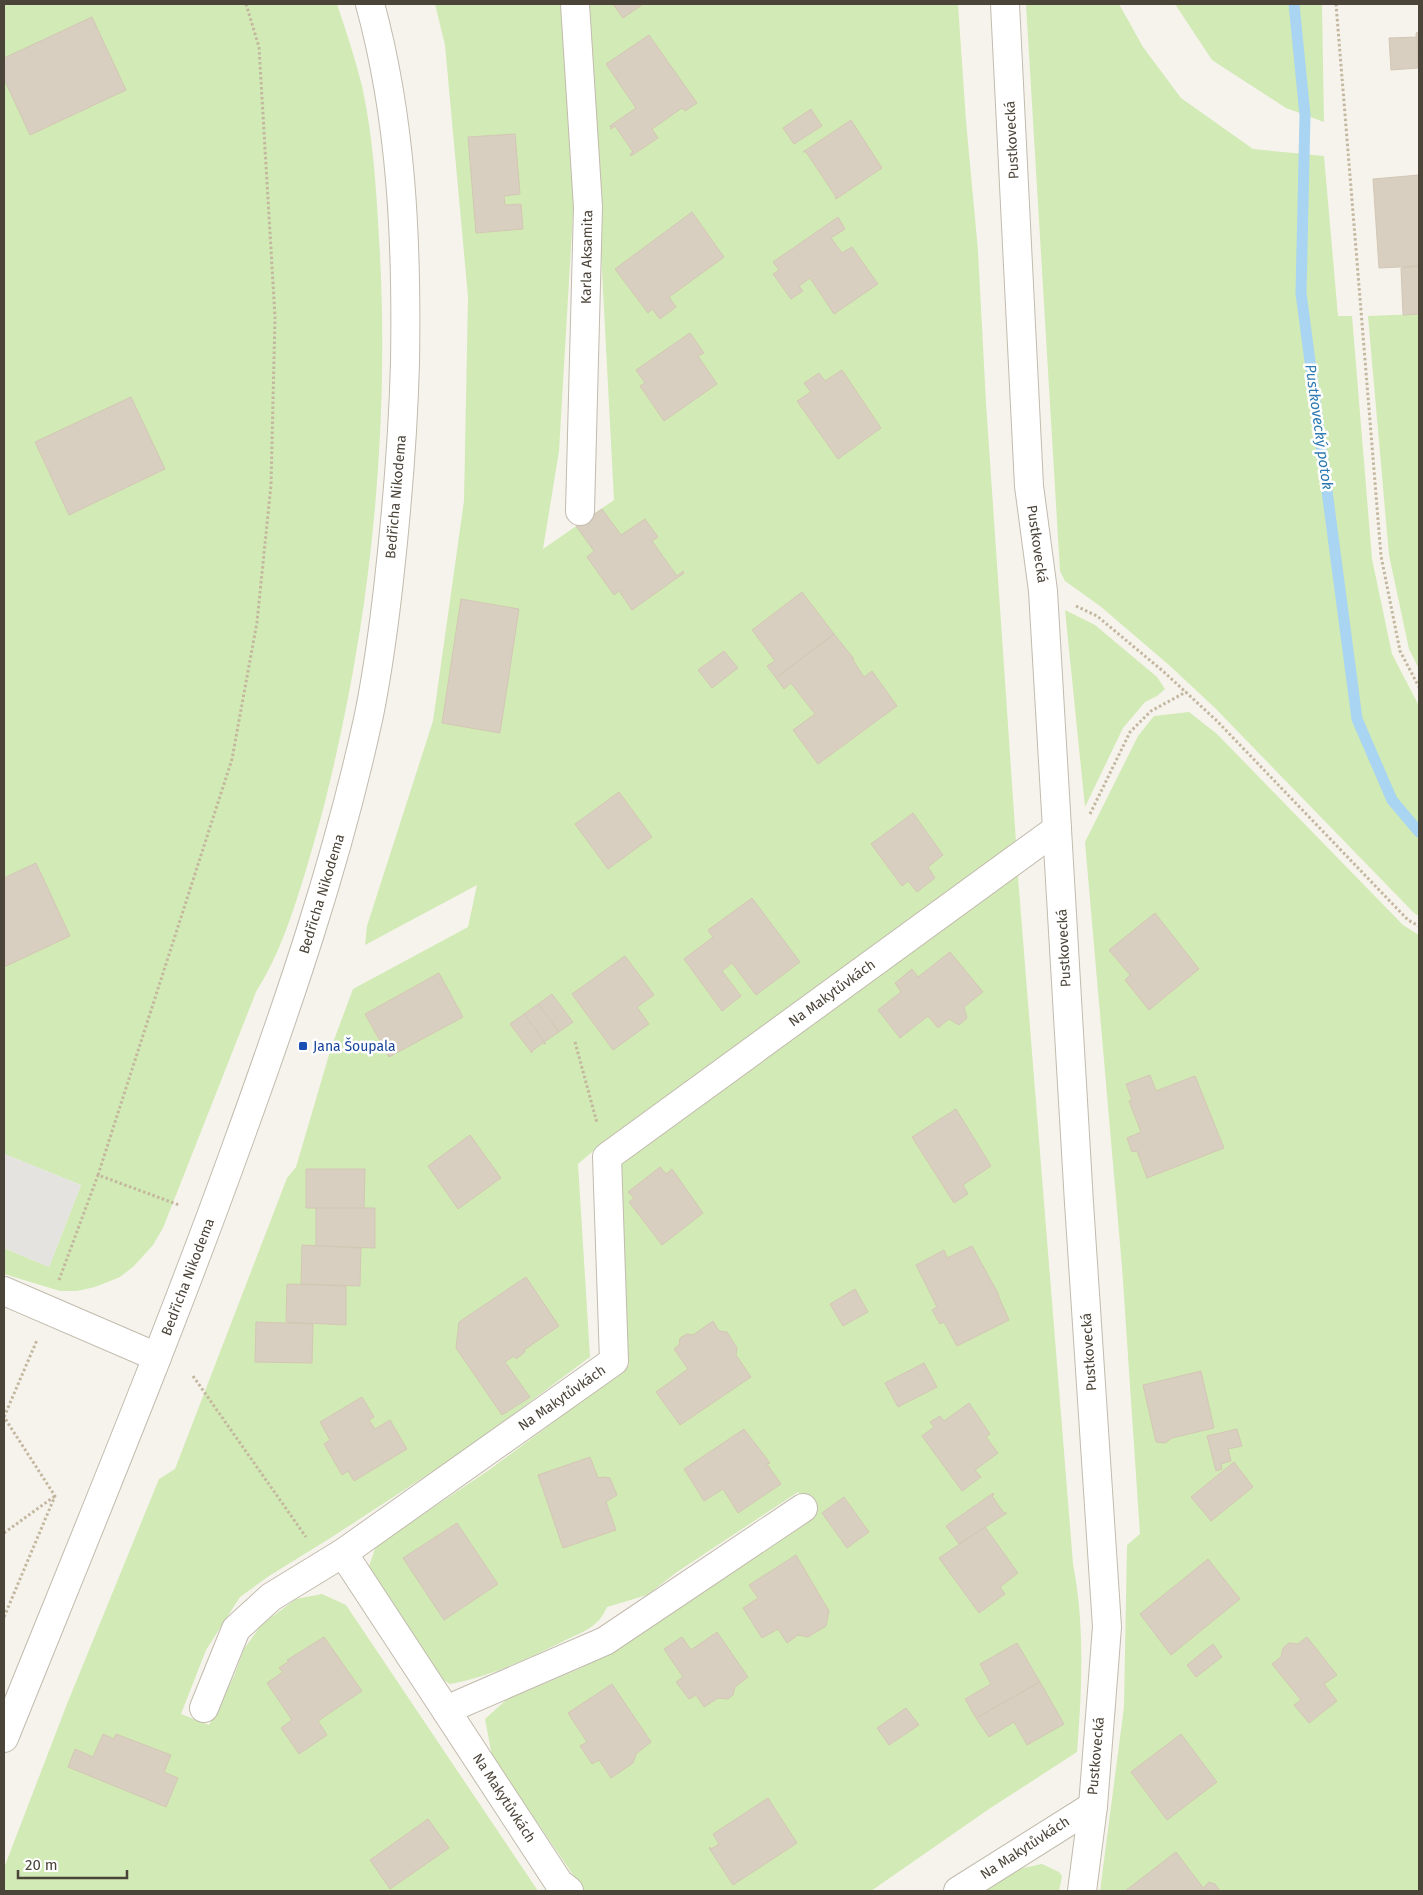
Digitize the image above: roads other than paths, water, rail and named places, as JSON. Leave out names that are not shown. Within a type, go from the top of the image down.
[{"type":"street","name":"Bedřicha Nikodema","points":[[4,1738],[157,1358],[270,1054],[315,919],[353,783],[370,711],[381,643],[395,524],[401,450],[406,304],[401,185],[393,112],[370,4]]},
{"type":"street","name":"Karla Aksamita","points":[[576,4],[588,207],[580,511]]},
{"type":"street","name":"Pustkovecká","points":[[1005,4],[1029,486],[1043,592],[1056,829],[1107,1627],[1092,1806],[1082,1891]]},
{"type":"street","name":"Na Makytůvkách","points":[[204,1708],[236,1629],[271,1597],[334,1559],[614,1361],[607,1157],[1056,829]]},
{"type":"street","points":[[4,1291],[157,1358]]},
{"type":"street","points":[[446,1710],[605,1641],[803,1508]]},
{"type":"street","name":"Na Makytůvkách","points":[[334,1559],[446,1710],[559,1882],[569,1891]]},
{"type":"street","name":"Na Makytůvkách","points":[[958,1891],[1092,1806]]},
{"type":"waterway","name":"Pustkovecký potok","points":[[1294,4],[1305,115],[1301,293],[1357,719],[1392,800],[1419,832]]},
{"type":"place","name":"Jana Šoupala","points":[[303,1046]]}]
